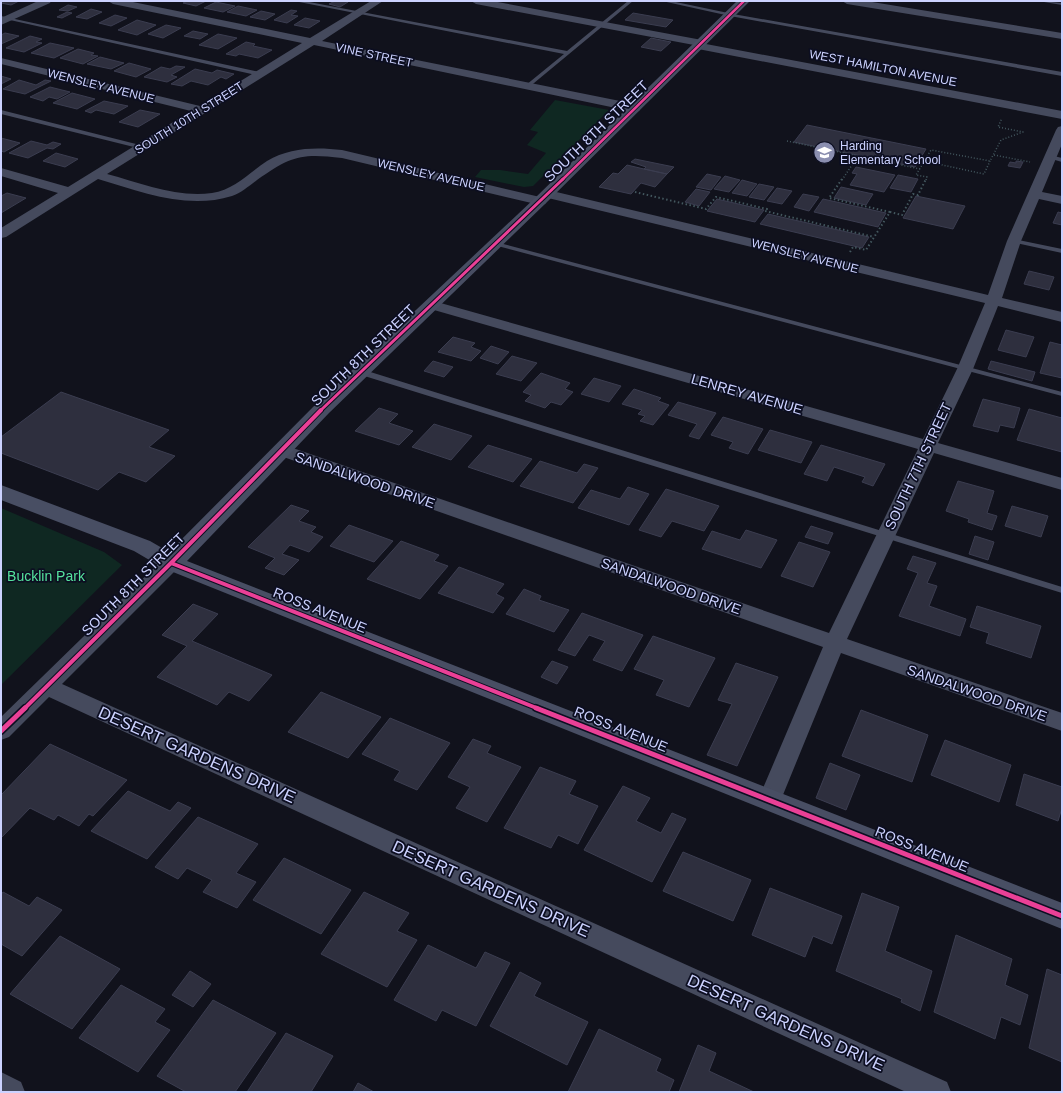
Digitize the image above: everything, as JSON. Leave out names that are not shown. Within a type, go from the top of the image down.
[{"type":"street","points":[[4,19],[46,1]]},
{"type":"street","name":"VINE STREET","points":[[113,1],[636,108]]},
{"type":"street","name":"SOUTH 10TH STREET","points":[[1,234],[378,1]]},
{"type":"street","name":"WEST HAMILTON AVENUE","points":[[476,1],[603,24],[1062,115]]},
{"type":"street","name":"SOUTH 8TH STREET","points":[[1,731],[171,563],[281,450],[496,244],[744,1]]},
{"type":"street","points":[[847,1],[1062,36]]},
{"type":"street","name":"WENSLEY AVENUE","points":[[1,61],[202,110]]},
{"type":"street","name":"SOUTH 7TH STREET","points":[[770,800],[835,643],[964,369],[993,301],[1014,240],[1035,194],[1053,161],[1062,130]]},
{"type":"street","name":"WENSLEY AVENUE","points":[[97,174],[178,196],[206,197],[228,193],[277,160],[294,154],[320,151],[342,154],[544,197],[1062,317]]},
{"type":"street","points":[[1,172],[70,192]]},
{"type":"street","points":[[1035,194],[1062,200]]},
{"type":"street","name":"LENREY AVENUE","points":[[432,305],[1062,484]]},
{"type":"street","name":"SANDALWOOD DRIVE","points":[[281,450],[1062,722]]},
{"type":"street","name":"ROSS AVENUE","points":[[1,492],[142,546],[171,563],[1062,916]]},
{"type":"street","name":"DESERT GARDENS DRIVE","points":[[46,686],[937,1092]]},
{"type":"street","points":[[1,1086],[11,1092]]},
{"type":"lane","points":[[296,1],[568,53]]},
{"type":"lane","points":[[528,86],[631,1]]},
{"type":"lane","points":[[664,1],[730,15],[1062,74]]},
{"type":"lane","points":[[1044,1],[1062,4]]},
{"type":"lane","points":[[4,19],[260,74]]},
{"type":"lane","points":[[1,112],[142,147]]},
{"type":"lane","points":[[1014,240],[1062,251]]},
{"type":"lane","points":[[496,244],[1062,394]]},
{"type":"lane","points":[[362,372],[1062,590]]},
{"type":"path","points":[[924,161],[984,174],[1001,140],[1022,132],[998,127],[1009,105]]},
{"type":"path","points":[[787,141],[920,169]]},
{"type":"path","points":[[858,156],[829,198],[902,215],[913,194],[918,195],[927,177],[916,175],[931,150],[990,161]]},
{"type":"path","points":[[994,155],[1053,161]]},
{"type":"path","points":[[635,192],[706,209],[716,197],[767,209],[765,212],[874,237]]},
{"type":"path","points":[[842,265],[853,247],[866,250],[890,212]]},
{"type":"green space","points":[[555,100],[609,110],[533,186],[524,187],[475,177],[481,170],[500,170],[528,174],[546,153],[527,145],[538,132],[530,130]]},
{"type":"green space","name":"Bucklin Park","points":[[1,508],[104,552],[122,565],[1,685]]},
{"type":"building","points":[[1,1],[19,1],[11,5],[1,3]]},
{"type":"building","points":[[188,1],[206,1],[196,6],[183,3]]},
{"type":"building","points":[[335,1],[348,2],[340,7],[329,4]]},
{"type":"building","points":[[216,2],[235,6],[223,12],[204,8]]},
{"type":"building","points":[[68,5],[77,7],[68,11],[59,10]]},
{"type":"building","points":[[238,6],[257,10],[246,16],[227,12]]},
{"type":"building","points":[[91,9],[102,12],[87,19],[76,17]]},
{"type":"building","points":[[291,10],[297,11],[291,15],[298,16],[287,23],[274,20]]},
{"type":"building","points":[[261,11],[275,14],[265,20],[250,17]]},
{"type":"building","points":[[67,12],[72,13],[62,18],[57,17]]},
{"type":"building","points":[[633,13],[673,20],[666,27],[625,20]]},
{"type":"building","points":[[115,15],[127,18],[111,26],[99,23]]},
{"type":"building","points":[[305,18],[320,21],[309,28],[294,25]]},
{"type":"building","points":[[137,20],[156,25],[137,35],[118,30]]},
{"type":"building","points":[[166,25],[181,28],[163,38],[148,34]]},
{"type":"building","points":[[193,31],[208,34],[200,39],[184,36]]},
{"type":"building","points":[[5,33],[19,36],[1,44],[1,35]]},
{"type":"building","points":[[218,34],[237,38],[218,49],[199,45]]},
{"type":"building","points":[[30,36],[42,39],[36,42],[42,43],[24,52],[6,48]]},
{"type":"building","points":[[651,38],[671,42],[661,51],[641,47]]},
{"type":"building","points":[[246,42],[255,44],[253,46],[272,50],[258,58],[239,54],[236,56],[226,54]]},
{"type":"building","points":[[50,43],[74,48],[54,58],[31,53]]},
{"type":"building","points":[[78,49],[94,53],[91,55],[98,56],[83,64],[60,58]]},
{"type":"building","points":[[100,57],[124,63],[111,69],[87,64]]},
{"type":"building","points":[[129,63],[151,69],[136,77],[114,71]]},
{"type":"building","points":[[176,66],[185,67],[171,75],[177,77],[167,82],[144,77],[161,67],[170,69]]},
{"type":"building","points":[[195,69],[212,73],[217,70],[234,74],[226,79],[221,77],[208,85],[191,81],[182,86],[171,84]]},
{"type":"building","points":[[1,76],[11,79],[1,84]]},
{"type":"building","points":[[19,80],[36,85],[45,80],[51,81],[25,94],[3,89]]},
{"type":"building","points":[[50,87],[70,92],[57,99],[49,97],[43,101],[30,97]]},
{"type":"building","points":[[72,93],[95,99],[77,109],[53,103]]},
{"type":"building","points":[[104,101],[128,106],[114,114],[96,110],[91,113],[85,111]]},
{"type":"building","points":[[140,110],[160,114],[138,127],[119,122]]},
{"type":"building","points":[[807,125],[926,149],[915,167],[794,142]]},
{"type":"building","points":[[1,138],[20,143],[4,152],[1,151]]},
{"type":"building","points":[[31,141],[47,145],[53,142],[61,144],[53,149],[47,148],[28,158],[9,153]]},
{"type":"building","points":[[56,153],[78,159],[65,167],[43,161]]},
{"type":"building","points":[[635,159],[674,167],[667,174],[644,169],[646,167],[631,162]]},
{"type":"building","points":[[1016,161],[1023,162],[1020,168],[1008,166],[1010,162],[1016,163]]},
{"type":"building","points":[[627,165],[667,174],[655,187],[641,183],[631,194],[599,187],[613,173],[618,174]]},
{"type":"building","points":[[856,167],[895,175],[884,192],[850,185],[857,174],[852,173]]},
{"type":"building","points":[[707,174],[721,177],[711,190],[696,187]]},
{"type":"building","points":[[898,175],[918,179],[911,192],[890,188]]},
{"type":"building","points":[[725,176],[740,180],[729,192],[714,189]]},
{"type":"building","points":[[742,180],[757,184],[747,196],[732,193]]},
{"type":"building","points":[[759,184],[774,187],[764,200],[749,197]]},
{"type":"building","points":[[841,187],[873,194],[866,205],[834,198]]},
{"type":"building","points":[[777,188],[792,191],[782,204],[767,201]]},
{"type":"building","points":[[696,189],[710,192],[699,206],[685,202]]},
{"type":"building","points":[[7,193],[26,198],[1,213],[1,196]]},
{"type":"building","points":[[803,194],[819,197],[809,211],[794,207]]},
{"type":"building","points":[[916,196],[965,206],[953,229],[903,218]]},
{"type":"building","points":[[717,199],[764,210],[755,222],[707,211]]},
{"type":"building","points":[[823,199],[886,213],[878,227],[814,212]]},
{"type":"building","points":[[1058,212],[1062,213],[1062,225],[1053,223]]},
{"type":"building","points":[[768,214],[869,237],[862,248],[760,224]]},
{"type":"building","points":[[1029,271],[1054,277],[1049,290],[1024,284]]},
{"type":"building","points":[[1006,330],[1034,337],[1026,357],[998,350]]},
{"type":"building","points":[[453,337],[475,343],[471,347],[481,351],[471,361],[438,352]]},
{"type":"building","points":[[1050,342],[1062,345],[1062,378],[1040,373]]},
{"type":"building","points":[[491,346],[509,352],[498,364],[480,358]]},
{"type":"building","points":[[512,356],[537,363],[521,381],[496,374]]},
{"type":"building","points":[[433,361],[453,367],[444,377],[424,371]]},
{"type":"building","points":[[991,361],[1035,372],[1032,381],[988,369]]},
{"type":"building","points":[[541,373],[570,383],[565,389],[573,392],[561,405],[551,402],[545,408],[525,401],[531,395],[523,392]]},
{"type":"building","points":[[594,378],[621,386],[609,402],[581,394]]},
{"type":"building","points":[[634,389],[661,398],[658,401],[669,405],[653,425],[640,421],[645,416],[638,414],[642,410],[622,404]]},
{"type":"building","points":[[61,392],[169,430],[149,447],[175,456],[146,482],[119,472],[98,490],[1,453],[1,437]]},
{"type":"building","points":[[983,399],[1020,408],[1014,428],[1000,425],[998,432],[973,426]]},
{"type":"building","points":[[678,402],[716,413],[699,439],[689,436],[697,424],[668,415]]},
{"type":"building","points":[[379,408],[398,414],[389,423],[413,431],[399,445],[355,431]]},
{"type":"building","points":[[1029,409],[1062,418],[1062,452],[1017,440]]},
{"type":"building","points":[[723,417],[763,429],[748,454],[729,448],[733,442],[711,435]]},
{"type":"building","points":[[434,424],[472,436],[451,460],[412,447]]},
{"type":"building","points":[[770,430],[812,442],[801,463],[758,450]]},
{"type":"building","points":[[488,445],[532,459],[513,482],[468,467]]},
{"type":"building","points":[[821,445],[885,464],[873,486],[862,482],[865,477],[834,467],[827,481],[804,474]]},
{"type":"building","points":[[540,461],[577,473],[584,464],[598,468],[573,503],[520,486]]},
{"type":"building","points":[[958,481],[994,491],[987,513],[997,516],[992,530],[968,522],[969,519],[946,511]]},
{"type":"building","points":[[628,487],[649,494],[629,525],[578,508],[591,490],[620,499]]},
{"type":"building","points":[[666,489],[719,506],[704,531],[672,521],[661,537],[639,530]]},
{"type":"building","points":[[291,505],[309,511],[299,521],[316,527],[311,532],[323,537],[309,552],[290,545],[282,554],[299,560],[284,575],[265,568],[275,558],[248,547]]},
{"type":"building","points":[[1012,506],[1048,516],[1041,537],[1005,526]]},
{"type":"building","points":[[349,525],[393,541],[374,562],[330,546]]},
{"type":"building","points":[[811,526],[833,533],[828,544],[805,537]]},
{"type":"building","points":[[746,530],[777,540],[761,568],[702,549],[712,531],[740,540]]},
{"type":"building","points":[[975,536],[994,542],[988,560],[969,554]]},
{"type":"building","points":[[401,541],[439,555],[434,561],[448,566],[420,599],[367,579]]},
{"type":"building","points":[[799,542],[830,552],[813,587],[781,576]]},
{"type":"building","points":[[913,556],[936,563],[927,583],[937,586],[929,606],[966,619],[960,636],[899,616],[918,573],[907,569]]},
{"type":"building","points":[[459,567],[504,584],[496,594],[504,598],[493,613],[438,593]]},
{"type":"building","points":[[524,589],[541,596],[539,600],[569,610],[554,632],[506,614]]},
{"type":"building","points":[[193,604],[218,614],[192,641],[272,675],[249,701],[229,692],[217,705],[157,677],[187,646],[162,635]]},
{"type":"building","points":[[977,606],[1041,626],[1031,658],[986,643],[989,633],[970,627]]},
{"type":"building","points":[[582,613],[643,635],[622,671],[593,660],[605,641],[589,635],[575,656],[558,650]]},
{"type":"building","points":[[653,636],[715,658],[689,707],[656,695],[664,680],[634,669]]},
{"type":"building","points":[[552,661],[568,667],[557,684],[541,677]]},
{"type":"building","points":[[736,663],[778,677],[737,766],[707,755],[732,704],[718,700]]},
{"type":"building","points":[[321,692],[381,717],[348,758],[288,732]]},
{"type":"building","points":[[861,710],[928,735],[912,782],[842,756]]},
{"type":"building","points":[[390,718],[450,743],[417,790],[394,780],[400,771],[362,754]]},
{"type":"building","points":[[473,739],[491,746],[487,753],[521,767],[487,822],[456,808],[470,787],[448,777]]},
{"type":"building","points":[[945,740],[1011,765],[999,802],[931,775]]},
{"type":"building","points":[[50,744],[127,780],[93,816],[89,814],[79,826],[58,815],[54,820],[30,808],[1,838],[1,795]]},
{"type":"building","points":[[830,763],[860,775],[846,810],[816,798]]},
{"type":"building","points":[[540,767],[576,781],[569,794],[598,806],[578,844],[558,835],[551,848],[504,828]]},
{"type":"building","points":[[1024,774],[1062,787],[1062,808],[1058,821],[1016,805]]},
{"type":"building","points":[[623,786],[650,798],[636,821],[661,833],[672,813],[686,819],[652,882],[584,850]]},
{"type":"building","points":[[128,791],[170,811],[178,802],[191,808],[147,859],[91,831]]},
{"type":"building","points":[[198,817],[258,844],[236,873],[256,882],[237,908],[203,892],[212,880],[187,868],[178,879],[155,867]]},
{"type":"building","points":[[683,852],[751,880],[733,921],[663,891]]},
{"type":"building","points":[[284,858],[351,890],[321,934],[253,900]]},
{"type":"building","points":[[770,888],[842,916],[832,944],[813,936],[805,957],[752,935]]},
{"type":"building","points":[[3,892],[29,906],[37,897],[62,910],[22,956],[1,944],[1,895]]},
{"type":"building","points":[[364,892],[409,913],[397,931],[417,940],[387,987],[321,954]]},
{"type":"building","points":[[862,893],[899,907],[885,951],[932,971],[920,1011],[901,1002],[902,999],[836,971]]},
{"type":"building","points":[[956,935],[1012,959],[1005,985],[1028,995],[1020,1025],[1001,1017],[995,1039],[934,1012]]},
{"type":"building","points":[[60,936],[120,969],[72,1029],[10,994]]},
{"type":"building","points":[[428,945],[476,968],[485,952],[510,963],[476,1026],[442,1010],[436,1021],[394,1000]]},
{"type":"building","points":[[1047,969],[1062,975],[1062,1062],[1029,1048]]},
{"type":"building","points":[[190,971],[211,984],[193,1007],[172,995]]},
{"type":"building","points":[[520,972],[541,983],[534,996],[588,1022],[567,1065],[490,1026]]},
{"type":"building","points":[[121,985],[165,1009],[155,1022],[170,1030],[138,1072],[79,1038]]},
{"type":"building","points":[[213,1000],[276,1033],[235,1092],[186,1092],[157,1076]]},
{"type":"building","points":[[599,1029],[661,1059],[656,1071],[674,1080],[669,1092],[568,1092]]},
{"type":"building","points":[[286,1033],[333,1056],[311,1092],[247,1092]]},
{"type":"building","points":[[698,1045],[716,1053],[709,1071],[754,1092],[679,1092]]},
{"type":"building","points":[[358,1083],[374,1092],[353,1092]]},
{"type":"cycle path","points":[[1,731],[171,563],[322,409],[540,201],[744,1]]},
{"type":"cycle path","points":[[171,563],[1062,916]]},
{"type":"place","name":"Harding Elementary School","points":[[825,153]]}]
